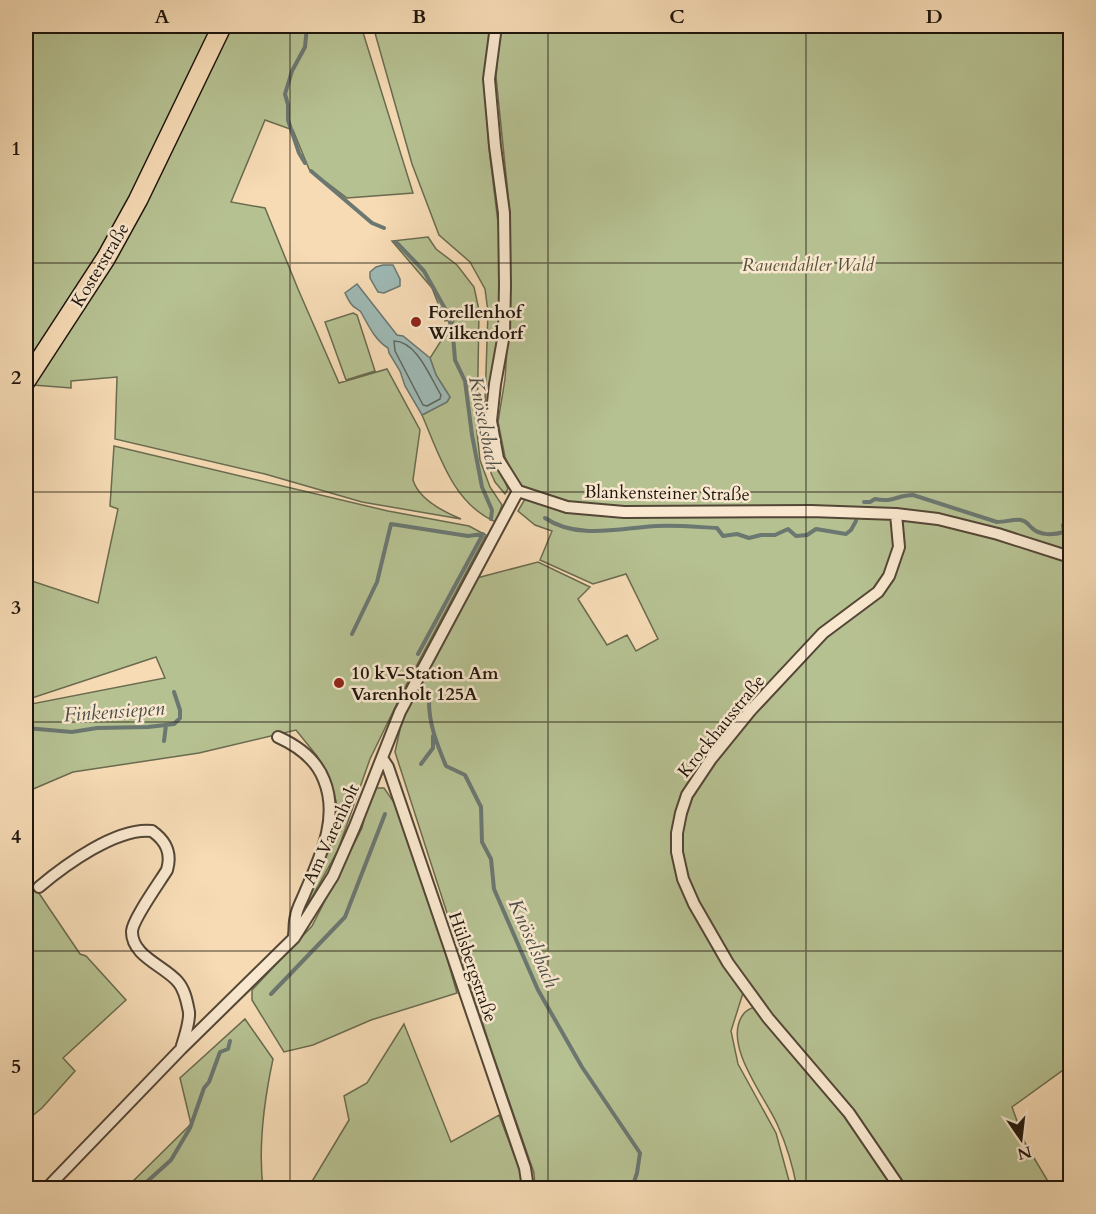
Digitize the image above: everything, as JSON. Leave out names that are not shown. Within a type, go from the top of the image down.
[{"type":"main road","name":"Kosterstraße","points":[[164,143],[208,26]]},
{"type":"main road","name":"Kosterstraße","points":[[26,381],[106,258],[138,200],[222,26]]},
{"type":"street","points":[[496,26],[489,79],[504,213],[505,285],[504,334],[495,384],[492,421],[498,459],[518,491]]},
{"type":"street","name":"Blankensteiner Straße","points":[[518,491],[567,507],[624,512],[811,511],[896,514],[938,519],[998,534],[1071,557]]},
{"type":"street","name":"Am Varenholt","points":[[47,1188],[181,1049],[294,938],[333,876],[356,826],[400,712],[518,491]]},
{"type":"street","name":"Krockhausstraße","points":[[896,514],[899,547],[889,576],[879,592],[823,633],[750,711],[711,759],[687,795],[677,833],[677,852],[683,879],[694,904],[728,963],[768,1018],[849,1113],[900,1188]]},
{"type":"street","points":[[278,737],[300,748],[322,774],[329,791],[330,820],[324,845],[296,916],[294,938]]},
{"type":"street","name":"Hülsbergstraße","points":[[382,758],[388,767],[416,844],[465,996],[525,1168],[528,1188]]},
{"type":"street","points":[[39,887],[77,858],[134,831],[152,831],[166,843],[169,862],[167,870],[132,929],[133,938],[141,951],[178,981],[185,994],[189,1015],[181,1049]]},
{"type":"green space","points":[[26,26],[361,26],[413,193],[347,198],[309,169],[293,130],[265,120],[231,202],[265,208],[339,383],[387,369],[420,430],[413,480],[416,487],[433,504],[461,519],[362,502],[265,474],[115,439],[117,377],[71,381],[71,388],[33,385],[26,376]]},
{"type":"green space","points":[[373,26],[491,26],[484,80],[499,231],[501,281],[495,459],[508,489],[505,494],[491,473],[484,432],[488,312],[485,289],[470,262],[439,235],[412,164]]},
{"type":"green space","name":"Rauendahler Wald","points":[[500,26],[1070,26],[1070,1065],[1012,1107],[1025,1143],[1052,1188],[797,1188],[781,1134],[742,1057],[738,1042],[738,1028],[743,1014],[756,1007],[743,993],[731,1031],[738,1064],[776,1133],[791,1188],[535,1188],[534,1173],[490,1046],[395,752],[403,716],[477,578],[538,562],[590,587],[578,599],[607,645],[627,635],[636,651],[658,639],[626,574],[593,584],[540,560],[552,531],[535,525],[518,511],[528,494],[515,478],[505,457],[498,422],[505,379],[508,334],[510,214],[496,77]]},
{"type":"green space","points":[[428,237],[436,249],[457,265],[474,287],[479,310],[477,432],[480,460],[490,487],[502,505],[496,522],[481,514],[458,491],[422,415],[447,402],[450,397],[436,375],[430,358],[455,319],[445,321],[432,288],[392,241]]},
{"type":"green space","points":[[353,313],[357,315],[375,371],[346,380],[325,322]]},
{"type":"green space","points":[[114,446],[388,511],[469,526],[486,535],[404,689],[370,759],[338,850],[306,908],[304,905],[331,841],[339,813],[331,782],[317,756],[296,730],[199,753],[73,772],[26,792],[26,705],[165,678],[156,657],[26,700],[26,579],[98,603],[118,509],[110,506]]},
{"type":"green space","points":[[384,788],[400,811],[457,993],[371,1020],[313,1045],[284,1052],[252,1000],[252,990],[312,926],[362,828],[371,791]]},
{"type":"green space","points":[[26,874],[80,954],[86,956],[126,1000],[63,1058],[75,1071],[42,1108],[26,1121]]},
{"type":"green space","points":[[245,1019],[273,1059],[263,1124],[261,1156],[263,1188],[126,1188],[191,1124],[180,1078]]},
{"type":"green space","points":[[404,1024],[451,1142],[499,1115],[522,1176],[522,1188],[308,1188],[349,1120],[344,1096],[367,1083]]},
{"type":"water","points":[[383,265],[393,265],[400,279],[400,286],[384,293],[378,292],[370,278],[370,272]]},
{"type":"water","points":[[357,284],[397,335],[403,336],[430,358],[436,375],[450,397],[447,402],[422,415],[405,386],[388,348],[376,338],[361,312],[347,298],[345,293]]},
{"type":"waterway","name":"Knöselsbach","points":[[305,163],[299,153],[288,120],[285,94],[292,71],[305,47],[307,26]]},
{"type":"waterway","name":"Knöselsbach","points":[[311,171],[372,223],[384,228]]},
{"type":"waterway","name":"Knöselsbach","points":[[396,242],[424,271],[448,314],[455,360],[465,381],[472,435],[482,487],[492,510],[491,519]]},
{"type":"waterway","points":[[864,502],[913,495],[997,522],[1023,521],[1035,531],[1047,534],[1064,532],[1063,525],[1070,523]]},
{"type":"waterway","points":[[545,518],[557,525],[585,531],[687,526],[717,528],[723,536],[737,534],[749,538],[775,535],[788,529],[796,536],[807,535],[816,529],[846,534],[856,521]]},
{"type":"waterway","name":"Finkensiepen","points":[[352,634],[377,582],[391,524],[468,536],[483,534]]},
{"type":"waterway","name":"Knöselsbach","points":[[418,654],[483,534]]},
{"type":"waterway","name":"Finkensiepen","points":[[26,728],[72,732],[97,728],[174,724],[180,718],[174,692]]},
{"type":"waterway","name":"Knöselsbach","points":[[429,701],[432,726],[446,766],[465,775],[481,807],[482,842],[491,859],[494,889],[538,990],[582,1067],[640,1153],[632,1188]]},
{"type":"waterway","points":[[164,741],[166,725]]},
{"type":"waterway","points":[[421,764],[433,748],[433,736]]},
{"type":"waterway","points":[[271,994],[345,917],[385,814]]},
{"type":"waterway","points":[[140,1188],[171,1160],[190,1128],[220,1052],[228,1049],[230,1041]]},
{"type":"place","name":"Forellenhof Wilkendorf","points":[[416,322]]},
{"type":"place","name":"10 kV-Station Am Varenholt 125A","points":[[339,683]]}]
